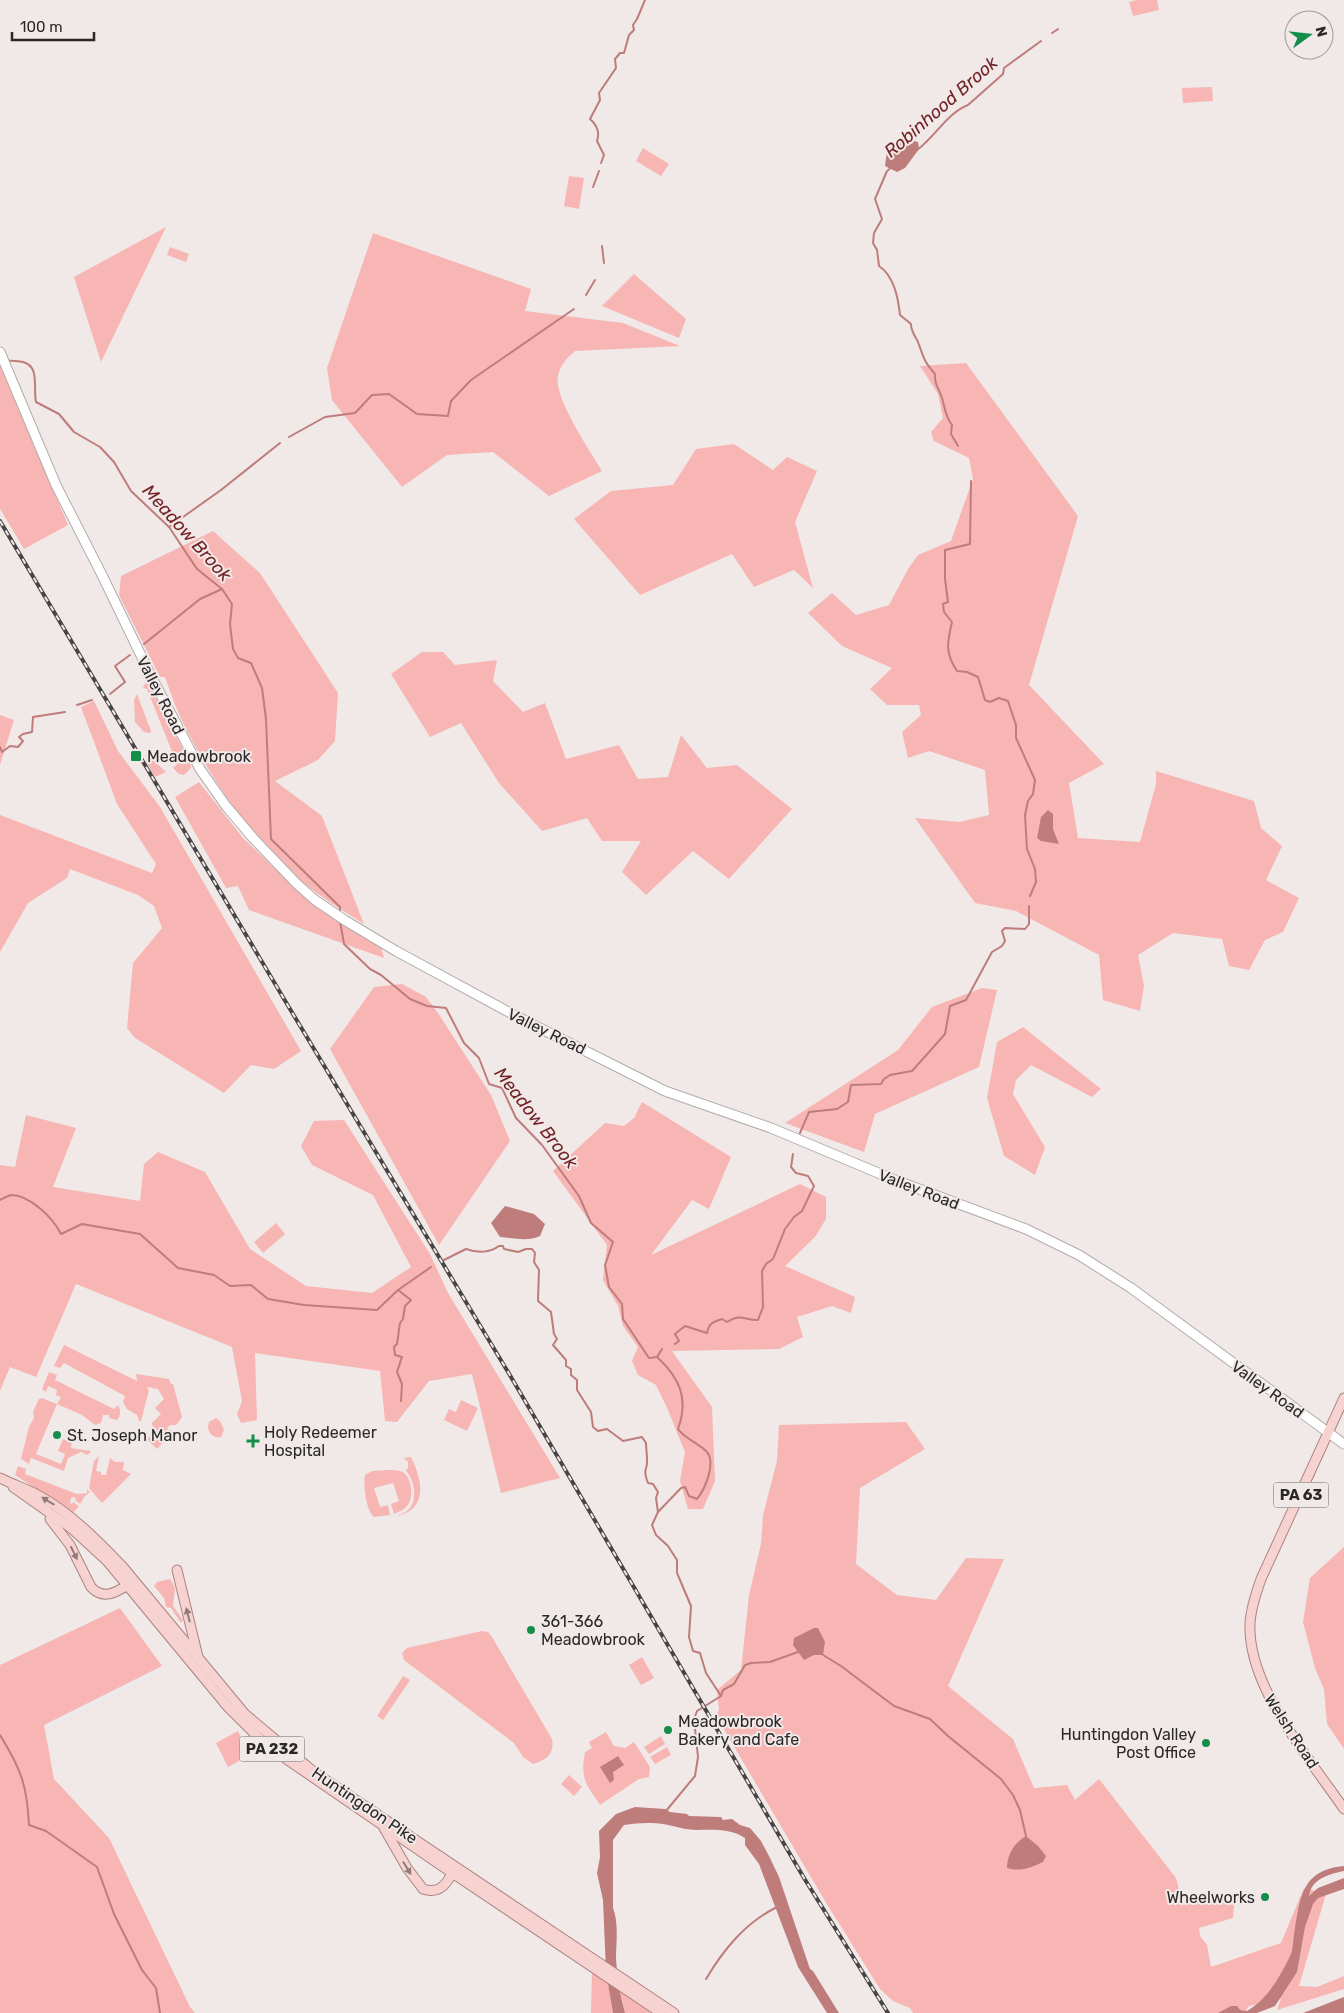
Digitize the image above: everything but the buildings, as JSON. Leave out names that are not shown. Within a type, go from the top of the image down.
[{"type":"main road","name":"Valley Road","points":[[1,354],[56,485],[200,770],[252,838],[297,884],[334,913],[396,951],[516,1016],[665,1090],[771,1128],[895,1180],[1026,1229],[1080,1255],[1131,1288],[1344,1444]]},
{"type":"main road","name":"Welsh Road","points":[[1344,1398],[1261,1579],[1252,1608],[1250,1625],[1256,1661],[1263,1686],[1282,1719],[1344,1809]]},
{"type":"main road","name":"Huntingdon Pike","points":[[1,1479],[87,1542],[128,1585],[246,1726],[288,1762],[661,2013]]},
{"type":"main road","name":"Huntingdon Pike","points":[[1,1479],[36,1494],[56,1506],[94,1538],[123,1567],[245,1714],[314,1772],[674,2013]]},
{"type":"main road","points":[[32,1503],[60,1529],[95,1592],[107,1595],[115,1593],[128,1585]]},
{"type":"main road","points":[[177,1570],[199,1660]]},
{"type":"main road","points":[[383,1826],[406,1868],[423,1889],[433,1891],[442,1888],[446,1885],[452,1873]]},
{"type":"shaded area","points":[[1157,0],[1159,10],[1133,16],[1129,2]]},
{"type":"shaded area","points":[[1212,87],[1213,101],[1183,103],[1182,88]]},
{"type":"shaded area","points":[[904,138],[905,142],[912,144],[914,141],[918,142],[919,149],[905,168],[897,172],[885,166],[886,157],[891,146]]},
{"type":"shaded area","points":[[643,148],[669,164],[661,176],[636,161]]},
{"type":"shaded area","points":[[569,176],[584,178],[579,209],[564,206]]},
{"type":"shaded area","points":[[166,227],[101,362],[74,277]]},
{"type":"shaded area","points":[[373,233],[531,289],[525,311],[623,323],[680,346],[575,351],[562,365],[558,376],[561,397],[574,424],[602,471],[549,496],[493,452],[447,455],[402,487],[332,400],[327,368]]},
{"type":"shaded area","points":[[170,247],[189,254],[186,262],[167,255]]},
{"type":"shaded area","points":[[634,274],[686,319],[679,338],[602,306]]},
{"type":"shaded area","points":[[0,362],[68,525],[24,549],[0,509]]},
{"type":"shaded area","points":[[966,363],[1078,516],[1029,685],[1104,764],[1069,783],[1078,838],[1140,842],[1156,784],[1156,771],[1254,801],[1261,828],[1282,846],[1266,880],[1299,898],[1283,932],[1265,940],[1249,970],[1229,966],[1222,939],[1173,933],[1138,955],[1144,986],[1140,1011],[1103,1000],[1099,955],[1016,911],[975,903],[915,818],[959,822],[989,815],[985,770],[929,751],[908,758],[902,732],[921,715],[919,705],[887,705],[870,689],[892,668],[842,646],[808,613],[832,593],[856,615],[889,605],[908,569],[918,555],[951,541],[973,479],[969,458],[934,441],[931,432],[943,418],[938,394],[920,366]]},
{"type":"shaded area","points":[[734,444],[773,470],[787,457],[817,471],[795,522],[813,588],[794,570],[754,587],[732,554],[640,595],[574,519],[611,491],[673,485],[696,449]]},
{"type":"shaded area","points":[[213,531],[260,573],[338,693],[335,741],[318,760],[275,781],[322,816],[364,924],[298,879],[259,839],[231,804],[195,747],[179,715],[165,677],[160,677],[119,595],[121,576]]},
{"type":"shaded area","points":[[422,652],[443,652],[455,665],[497,660],[493,681],[523,712],[545,703],[566,759],[619,745],[638,779],[668,777],[681,735],[707,768],[737,765],[792,809],[729,879],[693,851],[646,895],[622,872],[641,841],[602,841],[587,818],[542,831],[499,783],[461,723],[430,737],[391,674]]},
{"type":"shaded area","points":[[145,683],[149,684],[190,763],[191,768],[184,775],[179,774],[173,768],[177,764],[147,689],[143,688]]},
{"type":"shaded area","points":[[137,694],[151,731],[150,733],[144,732],[135,722],[134,700]]},
{"type":"shaded area","points":[[94,701],[118,751],[160,807],[301,1051],[274,1069],[251,1065],[224,1093],[135,1038],[127,1028],[133,963],[162,928],[154,906],[138,895],[70,869],[67,878],[28,903],[0,952],[0,815],[152,873],[156,864],[117,804],[81,707]]},
{"type":"shaded area","points":[[0,715],[14,720],[0,765]]},
{"type":"shaded area","points":[[151,758],[166,772],[155,777],[146,761]]},
{"type":"shaded area","points":[[199,782],[243,838],[297,890],[380,944],[384,958],[249,910],[238,886],[226,888],[175,797]]},
{"type":"shaded area","points":[[1048,810],[1053,814],[1053,829],[1059,844],[1041,841],[1037,838],[1041,817]]},
{"type":"shaded area","points":[[402,984],[426,997],[438,1013],[491,1095],[510,1141],[439,1245],[330,1049],[374,987]]},
{"type":"shaded area","points":[[982,988],[997,990],[979,1067],[875,1114],[864,1152],[785,1123],[898,1050],[932,1007]]},
{"type":"shaded area","points":[[1023,1027],[1101,1089],[1092,1097],[1031,1065],[1016,1080],[1013,1094],[1045,1147],[1035,1175],[1004,1156],[987,1098],[997,1042]]},
{"type":"shaded area","points":[[642,1102],[731,1157],[709,1209],[692,1200],[651,1255],[800,1184],[826,1197],[826,1219],[815,1237],[785,1266],[855,1297],[851,1313],[832,1306],[797,1317],[803,1337],[779,1349],[672,1351],[712,1407],[715,1481],[703,1509],[688,1509],[680,1481],[685,1452],[656,1385],[638,1375],[632,1361],[638,1347],[623,1326],[618,1306],[603,1280],[607,1245],[553,1171],[605,1123],[624,1126],[634,1118]]},
{"type":"shaded area","points":[[26,1115],[76,1128],[53,1187],[140,1201],[144,1164],[158,1152],[205,1172],[250,1249],[306,1286],[372,1293],[411,1267],[373,1195],[312,1165],[301,1146],[314,1121],[344,1120],[430,1254],[448,1293],[560,1478],[501,1493],[472,1374],[429,1381],[397,1422],[385,1421],[380,1371],[255,1353],[257,1420],[241,1423],[237,1414],[242,1401],[232,1347],[76,1284],[36,1377],[10,1367],[0,1391],[0,1165],[15,1167]]},
{"type":"shaded area","points":[[505,1206],[534,1214],[545,1224],[540,1236],[525,1239],[500,1237],[491,1223]]},
{"type":"shaded area","points":[[276,1223],[285,1234],[263,1253],[254,1242]]},
{"type":"shaded area","points":[[64,1345],[137,1381],[136,1374],[169,1379],[171,1384],[173,1384],[182,1417],[176,1425],[170,1425],[167,1428],[174,1431],[157,1449],[147,1439],[157,1430],[151,1424],[161,1414],[155,1408],[164,1399],[158,1389],[148,1387],[147,1389],[149,1390],[141,1421],[139,1421],[137,1415],[127,1409],[123,1402],[125,1396],[64,1363],[60,1368],[54,1366]]},
{"type":"shaded area","points":[[49,1372],[57,1375],[55,1380],[114,1409],[118,1405],[120,1413],[117,1420],[109,1418],[109,1415],[103,1415],[101,1423],[95,1425],[82,1415],[57,1404],[61,1397],[56,1395],[57,1390],[48,1386],[46,1392],[42,1389]]},
{"type":"shaded area","points":[[42,1398],[57,1404],[36,1454],[61,1464],[65,1454],[58,1451],[63,1439],[72,1442],[71,1448],[91,1451],[88,1455],[81,1452],[68,1458],[64,1471],[31,1458],[29,1464],[21,1459],[29,1427],[34,1418],[33,1412],[39,1399]]},
{"type":"shaded area","points":[[461,1400],[478,1408],[467,1431],[444,1420],[449,1409],[456,1412]]},
{"type":"shaded area","points":[[216,1418],[220,1421],[224,1430],[221,1437],[214,1437],[209,1431],[209,1422]]},
{"type":"shaded area","points":[[906,1422],[925,1449],[860,1488],[856,1564],[897,1595],[936,1600],[966,1558],[1004,1559],[948,1686],[1013,1739],[1034,1788],[1067,1785],[1075,1800],[1099,1779],[1176,1878],[1183,1905],[1207,1900],[1234,1905],[1233,1918],[1199,1928],[1200,1936],[1207,1945],[1211,1967],[1281,1943],[1304,1888],[1326,1894],[1299,1986],[1317,1987],[1344,1976],[1344,1989],[1277,2010],[1281,1999],[1249,2006],[1244,2013],[913,2013],[910,2008],[893,2001],[880,1989],[825,1901],[719,1721],[716,1715],[719,1710],[717,1690],[741,1670],[749,1595],[761,1544],[763,1515],[777,1461],[779,1425]]},
{"type":"shaded area","points":[[99,1456],[96,1471],[101,1472],[101,1475],[106,1475],[110,1458],[115,1462],[124,1462],[123,1470],[131,1474],[102,1503],[89,1488],[94,1461]]},
{"type":"shaded area","points":[[411,1457],[418,1475],[420,1493],[414,1507],[397,1516],[408,1510],[413,1501],[414,1490],[412,1480],[406,1471],[408,1462],[404,1458]]},
{"type":"shaded area","points":[[18,1466],[26,1469],[25,1474],[77,1494],[87,1493],[87,1489],[90,1492],[80,1504],[75,1500],[76,1498],[71,1498],[70,1503],[72,1504],[73,1502],[79,1506],[73,1513],[15,1475]]},
{"type":"shaded area","points":[[372,1471],[401,1471],[407,1476],[410,1484],[411,1499],[406,1507],[394,1514],[391,1504],[399,1501],[393,1483],[374,1488],[380,1507],[388,1505],[390,1515],[374,1517],[369,1509],[366,1497],[365,1475]]},
{"type":"shaded area","points":[[1344,1547],[1344,1749],[1327,1724],[1324,1689],[1315,1668],[1303,1622],[1310,1578]]},
{"type":"shaded area","points":[[170,1579],[175,1588],[173,1606],[183,1620],[181,1623],[171,1608],[166,1607],[164,1598],[154,1586],[157,1582]]},
{"type":"shaded area","points":[[120,1608],[162,1666],[44,1725],[54,1779],[109,1838],[190,2007],[195,2013],[0,2013],[0,1665]]},
{"type":"shaded area","points":[[814,1628],[818,1628],[825,1642],[823,1655],[814,1655],[804,1660],[793,1645],[794,1638]]},
{"type":"shaded area","points":[[482,1631],[488,1632],[492,1637],[552,1739],[551,1752],[546,1758],[538,1762],[533,1764],[523,1757],[514,1743],[404,1660],[402,1653],[407,1648]]},
{"type":"shaded area","points":[[642,1657],[654,1678],[641,1685],[629,1665]]},
{"type":"shaded area","points":[[403,1676],[410,1680],[383,1720],[377,1716]]},
{"type":"shaded area","points":[[238,1731],[250,1755],[228,1767],[216,1743]]},
{"type":"shaded area","points":[[606,1732],[614,1746],[625,1748],[634,1742],[650,1767],[649,1777],[639,1779],[600,1805],[585,1781],[583,1769],[585,1752],[592,1748],[589,1742]]},
{"type":"shaded area","points":[[661,1736],[665,1744],[649,1754],[644,1747]]},
{"type":"shaded area","points":[[667,1747],[671,1755],[655,1764],[650,1757]]},
{"type":"shaded area","points":[[618,1756],[624,1765],[613,1772],[614,1780],[610,1783],[600,1767]]},
{"type":"shaded area","points":[[569,1775],[582,1787],[574,1796],[561,1784]]},
{"type":"shaded area","points":[[635,1807],[665,1809],[689,1816],[721,1817],[723,1820],[732,1819],[740,1825],[750,1828],[761,1841],[779,1877],[810,1969],[839,2013],[827,2013],[798,1967],[759,1864],[745,1845],[745,1838],[727,1831],[693,1830],[663,1824],[638,1823],[624,1825],[613,1840],[613,1908],[617,1927],[616,1959],[625,2013],[613,2013],[606,1972],[603,1900],[597,1873],[600,1857],[599,1831],[616,1814]]},
{"type":"shaded area","points":[[1026,1836],[1046,1856],[1043,1862],[1025,1869],[1007,1868],[1012,1850]]},
{"type":"shaded area","points":[[1344,1866],[1344,1871],[1322,1878],[1310,1890],[1309,1896],[1318,1888],[1344,1878],[1344,1889],[1318,1898],[1313,1904],[1305,1927],[1297,1972],[1275,2006],[1257,2013],[1218,2013],[1231,2006],[1237,2006],[1240,2010],[1247,2011],[1268,1993],[1291,1954],[1298,1910],[1310,1880],[1329,1869]]},
{"type":"shaded area","points":[[592,1966],[607,1977],[613,2013],[591,2013]]},
{"type":"shaded area","points":[[619,1985],[661,2013],[625,2013]]},
{"type":"shaded area","points":[[1344,1997],[1344,2013],[1303,2013]]},
{"type":"waterway","points":[[601,163],[604,155],[597,141],[597,129],[590,119],[600,100],[599,93],[616,68],[615,59],[620,53],[624,53],[629,35],[634,30],[633,25],[645,0]]},
{"type":"waterway","name":"Robinhood Brook","points":[[1052,33],[1058,29]]},
{"type":"waterway","name":"Robinhood Brook","points":[[917,150],[930,139],[947,119],[968,105],[1003,74],[1004,68],[1041,41]]},
{"type":"waterway","name":"Robinhood Brook","points":[[892,167],[887,171],[875,199],[882,219],[874,233],[873,243],[877,250],[879,266],[892,281],[900,315],[911,324],[924,359],[935,374],[936,384],[952,425],[951,434],[958,446]]},
{"type":"waterway","points":[[593,187],[599,171]]},
{"type":"waterway","points":[[602,246],[604,263]]},
{"type":"waterway","points":[[586,295],[595,280]]},
{"type":"waterway","points":[[289,437],[325,417],[355,413],[372,395],[389,394],[417,414],[448,416],[451,401],[471,380],[574,309]]},
{"type":"waterway","name":"Meadow Brook","points":[[6,361],[23,362],[32,368],[35,378],[36,402],[59,414],[74,432],[100,447],[114,462],[131,491],[169,527],[197,569],[222,589],[232,604],[230,624],[233,649],[238,658],[251,663],[262,688],[266,719],[271,839],[340,907],[340,913]]},
{"type":"waterway","points":[[169,527],[221,490],[280,443]]},
{"type":"waterway","name":"Robinhood Brook","points":[[971,481],[970,544],[945,550],[945,579],[948,602],[943,604],[944,612],[952,622],[948,648],[950,659],[957,671],[967,672],[978,677],[985,700],[990,702],[999,698],[1008,701],[1016,725],[1016,738],[1035,780],[1033,794],[1028,801],[1025,815],[1027,849],[1035,869],[1036,882],[1030,896]]},
{"type":"waterway","points":[[144,644],[200,599],[222,589]]},
{"type":"waterway","points":[[110,694],[125,682],[115,666],[130,655]]},
{"type":"waterway","points":[[77,705],[92,700]]},
{"type":"waterway","points":[[0,747],[2,752],[10,746],[18,747],[23,741],[19,737],[32,732],[33,717],[65,712]]},
{"type":"waterway","name":"Robinhood Brook","points":[[800,1133],[809,1112],[837,1109],[848,1102],[851,1085],[881,1084],[890,1075],[912,1071],[945,1034],[950,1006],[966,1000],[992,952],[1002,946],[1005,941],[1002,931],[1005,928],[1025,929],[1029,924],[1029,906]]},
{"type":"waterway","name":"Meadow Brook","points":[[340,921],[344,944],[370,969],[381,975],[410,999],[427,1006],[446,1008],[464,1043],[479,1058],[489,1084],[502,1088],[516,1118],[542,1145],[579,1196],[591,1223],[613,1242],[605,1265],[609,1287],[622,1304],[623,1319],[649,1358],[657,1357]]},
{"type":"waterway","name":"Robinhood Brook","points":[[675,1344],[679,1341],[675,1334],[685,1326],[707,1333],[712,1323],[722,1319],[727,1322],[739,1317],[758,1320],[763,1307],[762,1271],[766,1264],[773,1259],[785,1229],[794,1217],[802,1211],[814,1186],[808,1176],[796,1173],[791,1167],[793,1154]]},
{"type":"waterway","points":[[0,1200],[11,1195],[26,1199],[40,1208],[61,1234],[82,1224],[140,1234],[178,1268],[214,1275],[230,1286],[251,1285],[268,1299],[304,1305],[377,1310],[398,1290],[431,1267]]},
{"type":"waterway","points":[[444,1260],[466,1249],[483,1252],[499,1246],[518,1252],[532,1249],[535,1253],[534,1262],[539,1270],[538,1301],[551,1312],[554,1334],[557,1339],[553,1345],[566,1360],[566,1366],[571,1369],[571,1375],[577,1380],[577,1390],[591,1412],[593,1427],[598,1431],[607,1429],[623,1441],[642,1437],[646,1443],[647,1463],[645,1474],[648,1483],[653,1484],[658,1492],[656,1498],[658,1512]]},
{"type":"waterway","points":[[398,1290],[411,1300],[405,1306],[397,1344],[394,1347],[395,1355],[402,1357],[397,1372],[402,1384],[401,1401]]},
{"type":"waterway","name":"Robinhood Brook","points":[[657,1357],[662,1349]]},
{"type":"waterway","name":"Robinhood Brook","points":[[657,1357],[672,1373],[680,1390],[683,1408],[678,1429],[706,1451],[709,1456],[710,1468],[709,1475],[697,1499],[689,1496],[685,1487],[681,1488],[658,1512],[652,1525],[656,1535],[668,1546],[677,1560],[677,1573],[691,1606],[689,1637],[693,1651],[700,1653],[706,1673],[721,1696]]},
{"type":"waterway","points":[[721,1696],[723,1690],[734,1684],[745,1665],[770,1662],[798,1652]]},
{"type":"waterway","points":[[823,1655],[841,1666],[894,1706],[930,1719],[1001,1779],[1013,1795],[1020,1810],[1026,1836]]},
{"type":"waterway","name":"Robinhood Brook","points":[[666,1811],[695,1776],[698,1757],[694,1719],[697,1711],[721,1696]]},
{"type":"waterway","points":[[0,1735],[22,1778],[27,1799],[29,1825],[46,1831],[97,1867],[114,1914],[142,1970],[156,1988],[160,2013]]},
{"type":"waterway","points":[[706,1979],[720,1957],[736,1938],[755,1921],[777,1907]]},
{"type":"railway","points":[[0,521],[511,1377],[804,1878],[888,2013]]},
{"type":"place","name":"Meadowbrook","points":[[136,756]]},
{"type":"place","name":"St. Joseph Manor","points":[[57,1435]]},
{"type":"place","name":"Holy Redeemer Hospital","points":[[253,1441]]},
{"type":"place","name":"361-366 Meadowbrook","points":[[531,1630]]},
{"type":"place","name":"Meadowbrook Bakery and Cafe","points":[[668,1730]]},
{"type":"place","name":"Huntingdon Valley Post Office","points":[[1206,1743]]},
{"type":"place","name":"Wheelworks","points":[[1265,1897]]}]
